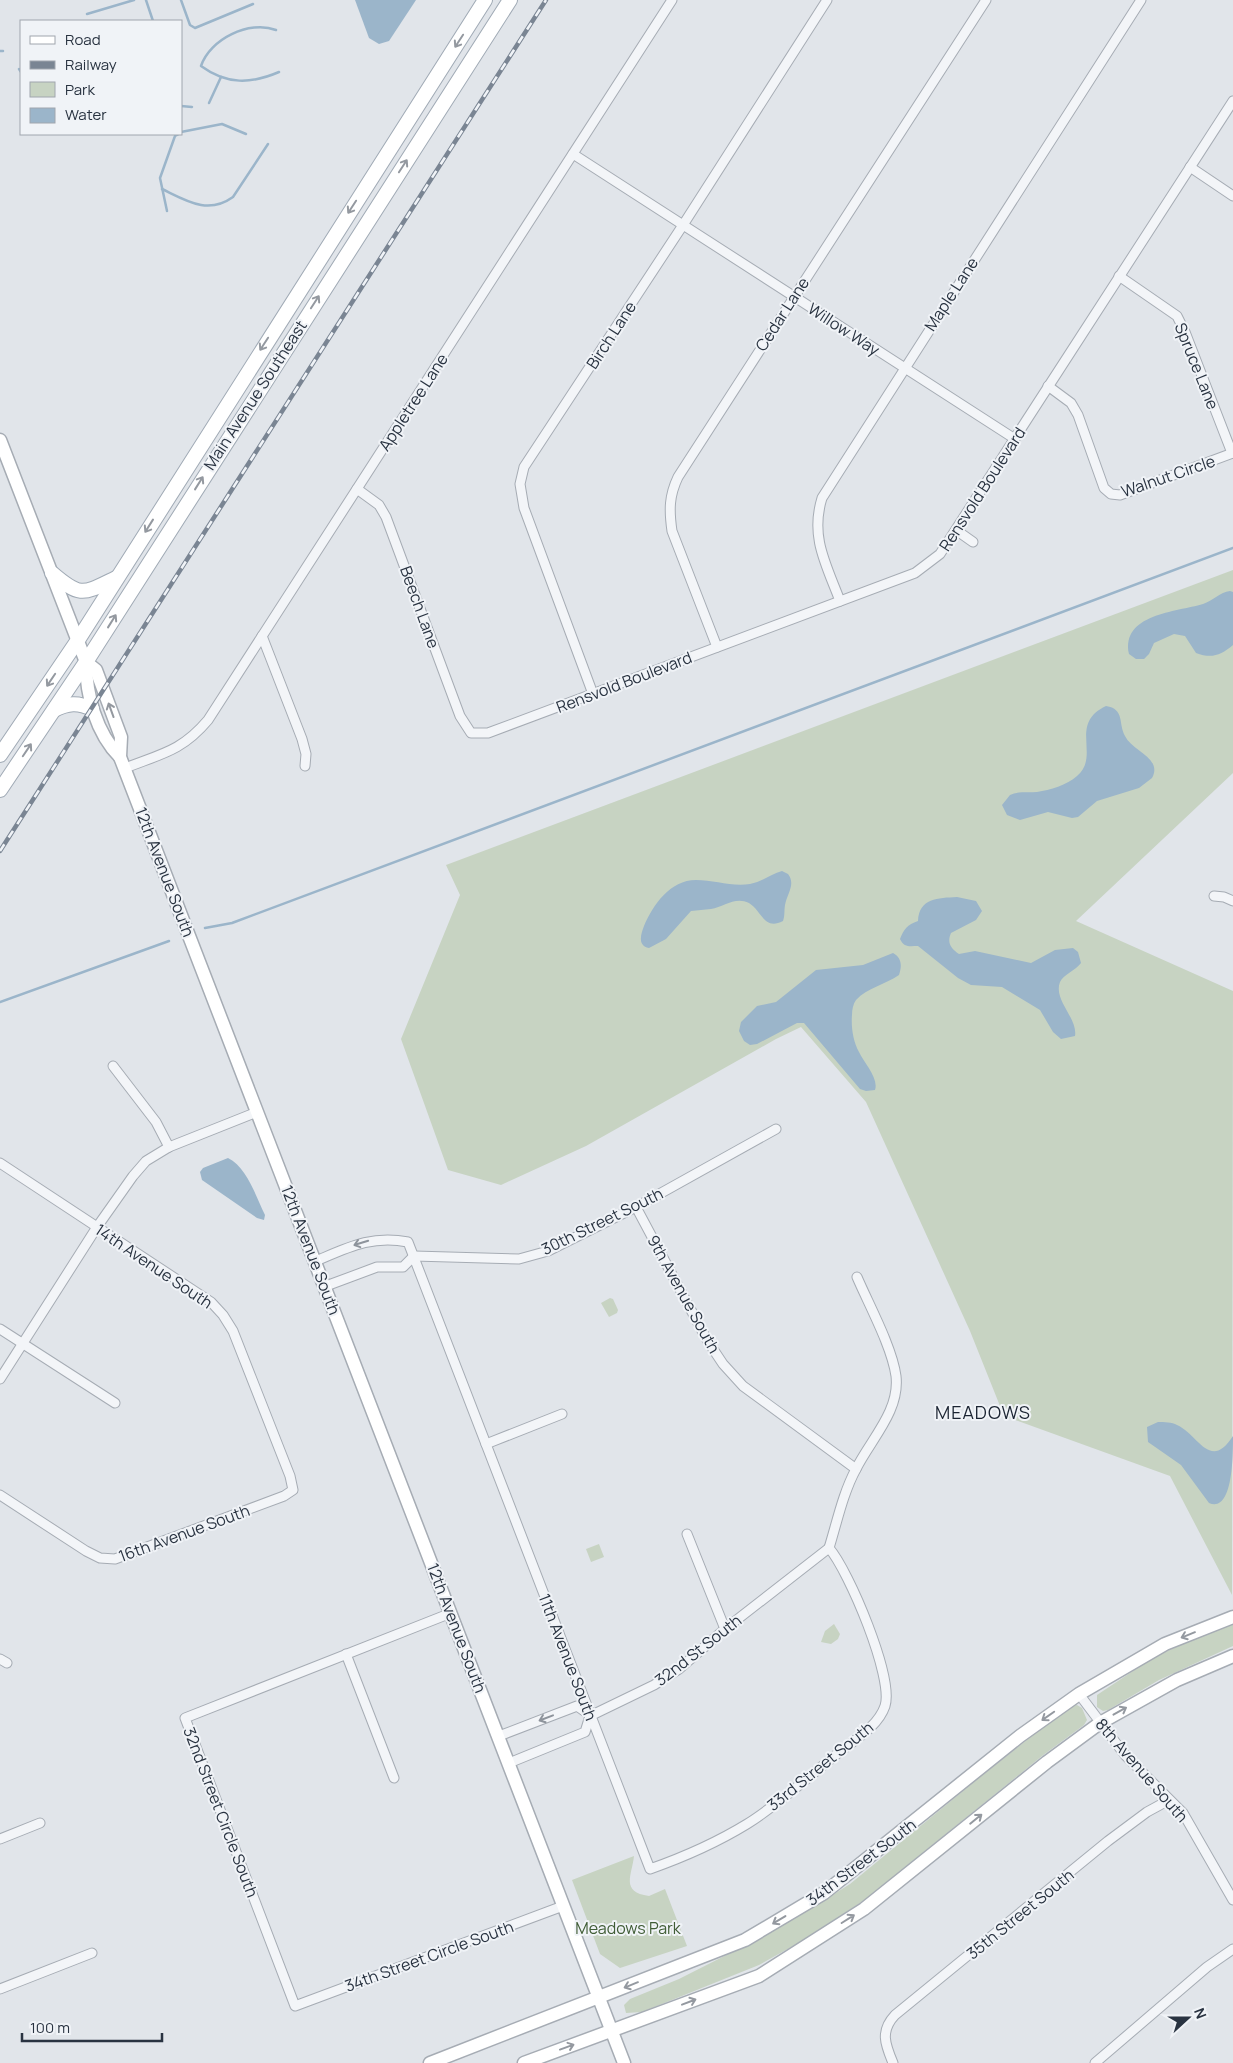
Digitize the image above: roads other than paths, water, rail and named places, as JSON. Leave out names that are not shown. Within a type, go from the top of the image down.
[{"type":"main road","name":"Main Avenue Southeast","points":[[0,755],[78,640],[485,0]]},
{"type":"main road","name":"Main Avenue Southeast","points":[[0,790],[86,662],[219,451],[510,0]]},
{"type":"main road","points":[[52,573],[78,592],[92,590],[117,577]]},
{"type":"main road","points":[[54,710],[66,704],[76,703],[92,709]]},
{"type":"street","name":"Appletree Lane","points":[[122,763],[181,747],[195,736],[208,720],[672,0]]},
{"type":"street","name":"Birch Lane","points":[[593,694],[524,508],[520,484],[524,466],[683,225],[827,0]]},
{"type":"street","name":"Cedar Lane","points":[[717,647],[672,531],[669,511],[670,494],[678,477],[793,296],[986,0]]},
{"type":"street","name":"Maple Lane","points":[[840,601],[819,545],[816,528],[817,513],[822,498],[904,367],[1141,0]]},
{"type":"street","name":"Rensvold Boulevard","points":[[471,733],[488,733],[915,573],[940,554],[1233,101]]},
{"type":"street","name":"Willow Way","points":[[573,154],[1015,439]]},
{"type":"street","points":[[1190,167],[1233,196]]},
{"type":"street","name":"Spruce Lane","points":[[1119,276],[1177,316],[1232,453]]},
{"type":"street","name":"Walnut Circle","points":[[1048,386],[1071,403],[1078,415],[1104,488],[1111,494],[1120,495],[1232,453]]},
{"type":"street","name":"12th Avenue South","points":[[0,440],[86,662],[96,670],[121,737],[122,763],[316,1260],[624,2063]]},
{"type":"street","name":"Beech Lane","points":[[357,490],[379,505],[386,517],[460,716],[471,733]]},
{"type":"street","points":[[956,530],[973,542]]},
{"type":"street","points":[[262,636],[302,739],[306,754],[306,766]]},
{"type":"street","points":[[86,662],[86,686],[92,709],[110,747],[122,763]]},
{"type":"street","points":[[1214,896],[1233,901]]},
{"type":"street","points":[[113,1066],[156,1122],[168,1147]]},
{"type":"street","points":[[0,1379],[97,1227],[139,1168],[146,1161],[168,1147],[257,1112]]},
{"type":"street","name":"30th Street South","points":[[326,1286],[376,1267],[403,1267],[414,1256],[519,1259],[548,1251],[636,1207],[776,1128]]},
{"type":"street","name":"14th Avenue South","points":[[0,1163],[211,1302],[223,1315],[233,1331],[290,1476],[293,1490]]},
{"type":"street","name":"9th Avenue South","points":[[636,1207],[707,1340],[723,1364],[743,1386],[856,1469]]},
{"type":"street","points":[[316,1260],[369,1240],[393,1239],[408,1242],[414,1256]]},
{"type":"street","name":"11th Avenue South","points":[[414,1256],[650,1869]]},
{"type":"street","points":[[829,1548],[856,1469],[885,1421],[892,1404],[896,1386],[891,1358],[857,1277]]},
{"type":"street","points":[[0,1328],[115,1403]]},
{"type":"street","points":[[486,1444],[562,1414]]},
{"type":"street","name":"16th Avenue South","points":[[0,1495],[86,1551],[100,1558],[115,1559],[284,1496],[293,1490]]},
{"type":"street","points":[[687,1534],[725,1628]]},
{"type":"street","name":"32nd St South","points":[[590,1716],[654,1685],[679,1669],[725,1628],[829,1548]]},
{"type":"street","name":"33rd Street South","points":[[650,1869],[692,1854],[747,1824],[864,1732],[884,1709],[886,1694],[885,1675],[841,1564],[829,1548]]},
{"type":"street","name":"32nd Street Circle South","points":[[295,2006],[184,1718],[451,1613]]},
{"type":"street","name":"34th Street South","points":[[430,2063],[745,1940],[824,1893],[1020,1736],[1079,1694],[1165,1644],[1233,1617]]},
{"type":"street","points":[[346,1654],[394,1778]]},
{"type":"street","points":[[524,2063],[759,1976],[864,1909],[1047,1762],[1100,1723],[1177,1680],[1233,1656]]},
{"type":"street","name":"8th Avenue South","points":[[1079,1694],[1125,1755],[1183,1813],[1233,1900]]},
{"type":"street","points":[[499,1736],[577,1706],[590,1716],[585,1732],[509,1763]]},
{"type":"street","name":"35th Street South","points":[[893,2063],[884,2039],[886,2026],[895,2015],[1108,1841],[1147,1812],[1169,1800]]},
{"type":"street","points":[[0,1839],[40,1823]]},
{"type":"street","name":"34th Street Circle South","points":[[295,2006],[563,1906]]},
{"type":"street","points":[[1095,2063],[1207,1967],[1233,1948]]},
{"type":"street","points":[[0,1988],[92,1953]]},
{"type":"water","points":[[355,0],[416,0],[389,41],[379,44],[369,38]]},
{"type":"water","points":[[1230,591],[1233,592],[1233,645],[1224,651],[1212,656],[1196,653],[1185,636],[1174,634],[1154,643],[1149,654],[1144,659],[1136,659],[1129,654],[1129,641],[1133,630],[1142,623],[1153,617],[1203,604]]},
{"type":"water","points":[[1106,706],[1119,713],[1125,736],[1150,760],[1154,771],[1152,778],[1139,788],[1097,801],[1078,817],[1072,818],[1048,812],[1020,820],[1007,815],[1002,805],[1010,795],[1053,788],[1077,776],[1084,768],[1086,759],[1086,731],[1089,722],[1095,713]]},
{"type":"water","points":[[782,871],[788,874],[791,882],[783,921],[771,924],[749,903],[734,901],[716,908],[691,911],[666,939],[649,948],[645,947],[641,942],[643,929],[652,910],[670,889],[678,884],[696,880],[736,885],[750,884],[759,882]]},
{"type":"water","points":[[957,897],[976,901],[982,911],[976,920],[951,933],[950,945],[959,954],[975,951],[1031,963],[1055,950],[1073,948],[1078,952],[1081,963],[1062,979],[1059,989],[1062,1002],[1073,1022],[1075,1036],[1061,1039],[1053,1032],[1040,1010],[1002,987],[971,985],[958,978],[918,946],[903,944],[900,939],[905,930],[911,924],[918,921],[919,913],[926,904],[937,899]]},
{"type":"water","points":[[893,953],[900,962],[899,975],[860,996],[853,1005],[852,1011],[854,1039],[873,1076],[876,1085],[875,1090],[866,1091],[860,1089],[804,1023],[797,1023],[757,1044],[750,1045],[744,1041],[739,1031],[741,1022],[757,1006],[776,1002],[816,970],[863,965]]},
{"type":"water","points":[[228,1158],[235,1162],[246,1175],[265,1215],[264,1220],[257,1218],[202,1180],[200,1172],[203,1168]]},
{"type":"water","points":[[1158,1422],[1177,1425],[1211,1451],[1218,1451],[1233,1436],[1232,1469],[1227,1492],[1223,1500],[1217,1504],[1209,1503],[1181,1465],[1148,1442],[1147,1427]]},
{"type":"waterway","points":[[87,14],[134,0]]},
{"type":"waterway","points":[[146,0],[153,20]]},
{"type":"waterway","points":[[181,0],[190,25],[195,28],[253,4]]},
{"type":"waterway","points":[[276,30],[254,28],[232,34],[213,48],[201,66],[220,77],[239,81],[259,79],[279,72]]},
{"type":"waterway","points":[[209,103],[221,77]]},
{"type":"waterway","points":[[182,106],[192,107]]},
{"type":"waterway","points":[[182,132],[222,124],[246,134]]},
{"type":"waterway","points":[[167,211],[160,178],[177,135]]},
{"type":"waterway","points":[[162,189],[189,202],[206,206],[224,202],[233,197],[268,144]]},
{"type":"waterway","points":[[205,928],[232,923],[1233,548]]},
{"type":"waterway","points":[[0,1002],[169,941]]},
{"type":"railway","points":[[0,851],[546,0]]},
{"type":"district","name":"MEADOWS","points":[[983,1412]]},
{"type":"park label","name":"Meadows Park","points":[[628,1928]]}]
